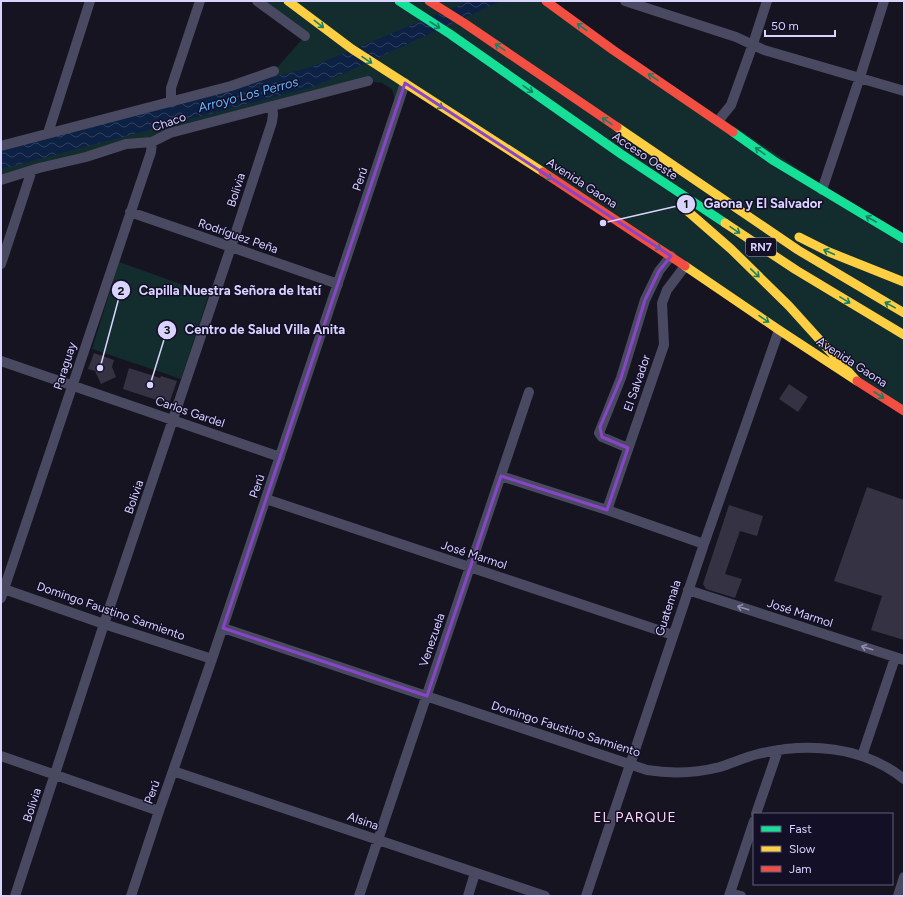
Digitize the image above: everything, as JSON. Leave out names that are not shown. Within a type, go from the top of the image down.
[{"type":"main road","name":"Avenida Gaona","points":[[288,1],[352,49],[383,70],[671,256],[779,330],[904,411]]},
{"type":"main road","name":"Acceso Oeste","points":[[399,1],[450,34],[621,154],[796,270],[904,335]]},
{"type":"main road","name":"Acceso Oeste","points":[[429,1],[464,23],[798,250],[904,313]]},
{"type":"main road","points":[[546,1],[613,50],[774,161],[904,239]]},
{"type":"main road","points":[[621,154],[731,249],[789,306],[855,379]]},
{"type":"main road","points":[[720,198],[829,252],[904,282]]},
{"type":"street","points":[[48,133],[90,1]]},
{"type":"street","points":[[171,102],[171,88],[200,1]]},
{"type":"street","points":[[257,1],[305,36]]},
{"type":"street","points":[[625,1],[736,37],[764,50],[904,91]]},
{"type":"street","points":[[718,121],[730,105],[753,44],[767,1]]},
{"type":"street","points":[[822,190],[884,1]]},
{"type":"street","name":"Chaco","points":[[1,146],[231,86],[274,71]]},
{"type":"street","name":"Chaco","points":[[1,180],[32,170],[86,157],[126,144],[152,142],[170,134],[368,81]]},
{"type":"street","name":"Perú","points":[[131,896],[223,628],[405,83]]},
{"type":"street","name":"Bolivia","points":[[15,896],[56,775],[104,624],[174,420],[272,122],[272,106]]},
{"type":"street","name":"Paraguay","points":[[2,591],[151,152],[152,142]]},
{"type":"street","points":[[1,264],[32,170]]},
{"type":"street","name":"Rodríguez Peña","points":[[130,212],[338,284]]},
{"type":"street","points":[[628,448],[602,437],[599,433],[621,378],[645,300],[659,271],[671,256]]},
{"type":"street","name":"El Salvador","points":[[607,510],[664,345],[662,303],[667,290],[685,266]]},
{"type":"street","name":"Guatemala","points":[[586,896],[688,590],[779,330]]},
{"type":"street","name":"Carlos Gardel","points":[[1,361],[280,457]]},
{"type":"street","name":"Venezuela","points":[[359,896],[529,392]]},
{"type":"street","points":[[501,476],[607,510],[704,544]]},
{"type":"street","name":"José Marmol","points":[[266,499],[673,635]]},
{"type":"street","name":"José Marmol","points":[[688,590],[900,659]]},
{"type":"street","name":"Domingo Faustino Sarmiento","points":[[2,591],[212,659]]},
{"type":"street","name":"Domingo Faustino Sarmiento","points":[[223,628],[648,770],[680,772],[720,767],[778,750],[818,748],[862,756],[881,764],[904,779]]},
{"type":"street","points":[[862,756],[900,659]]},
{"type":"street","points":[[756,813],[778,750]]},
{"type":"street","points":[[1,756],[159,811]]},
{"type":"street","name":"Alsina","points":[[173,771],[545,896]]},
{"type":"street","points":[[740,896],[729,894],[753,824]]},
{"type":"street","points":[[468,896],[475,873]]},
{"type":"street","points":[[898,896],[904,877]]},
{"type":"highlighted area","points":[[405,83],[671,256],[659,271],[645,300],[621,378],[600,427],[602,437],[628,448],[607,510],[501,476],[427,696],[223,628]]},
{"type":"green space","points":[[257,1],[546,1],[904,239],[904,411],[405,84],[397,108],[392,89],[382,83],[368,81],[1,180],[1,146],[274,71],[305,36]]},
{"type":"green space","points":[[119,262],[209,294],[181,379],[92,349]]},
{"type":"water","name":"Arroyo Los Perros","points":[[469,1],[501,1],[316,86],[1,169],[1,150],[311,67]]},
{"type":"building","points":[[94,353],[114,360],[112,367],[116,377],[101,384],[95,371],[88,369]]},
{"type":"building","points":[[129,368],[160,378],[161,376],[177,381],[169,404],[123,389]]},
{"type":"building","points":[[789,384],[808,397],[798,412],[779,399]]},
{"type":"building","points":[[867,487],[904,500],[904,640],[871,630],[882,596],[834,581]]},
{"type":"building","points":[[729,505],[763,516],[757,536],[740,531],[725,574],[742,579],[735,598],[706,589],[703,584]]},
{"type":"traffic: fast","points":[[399,1],[450,34],[621,154],[725,223]]},
{"type":"traffic: fast","points":[[733,132],[774,161],[904,239]]},
{"type":"traffic: slow","points":[[288,1],[352,49],[543,172]]},
{"type":"traffic: slow","points":[[617,127],[798,250],[904,313]]},
{"type":"traffic: slow","points":[[684,208],[731,249],[789,306],[855,379]]},
{"type":"traffic: slow","points":[[725,223],[796,270],[904,335]]},
{"type":"traffic: slow","points":[[799,237],[829,252],[904,282]]},
{"type":"traffic: slow","points":[[685,266],[857,381]]},
{"type":"traffic: jam","points":[[429,1],[464,23],[617,127]]},
{"type":"traffic: jam","points":[[546,1],[613,50],[733,132]]},
{"type":"traffic: jam","points":[[543,172],[685,266]]},
{"type":"traffic: jam","points":[[857,381],[904,411]]},
{"type":"place","name":"Gaona y El Salvador","points":[[603,223]]},
{"type":"place","name":"Capilla Nuestra Señora de Itatí","points":[[100,368]]},
{"type":"place","name":"Centro de Salud Villa Anita","points":[[150,385]]},
{"type":"district","name":"EL PARQUE","points":[[635,817]]}]
